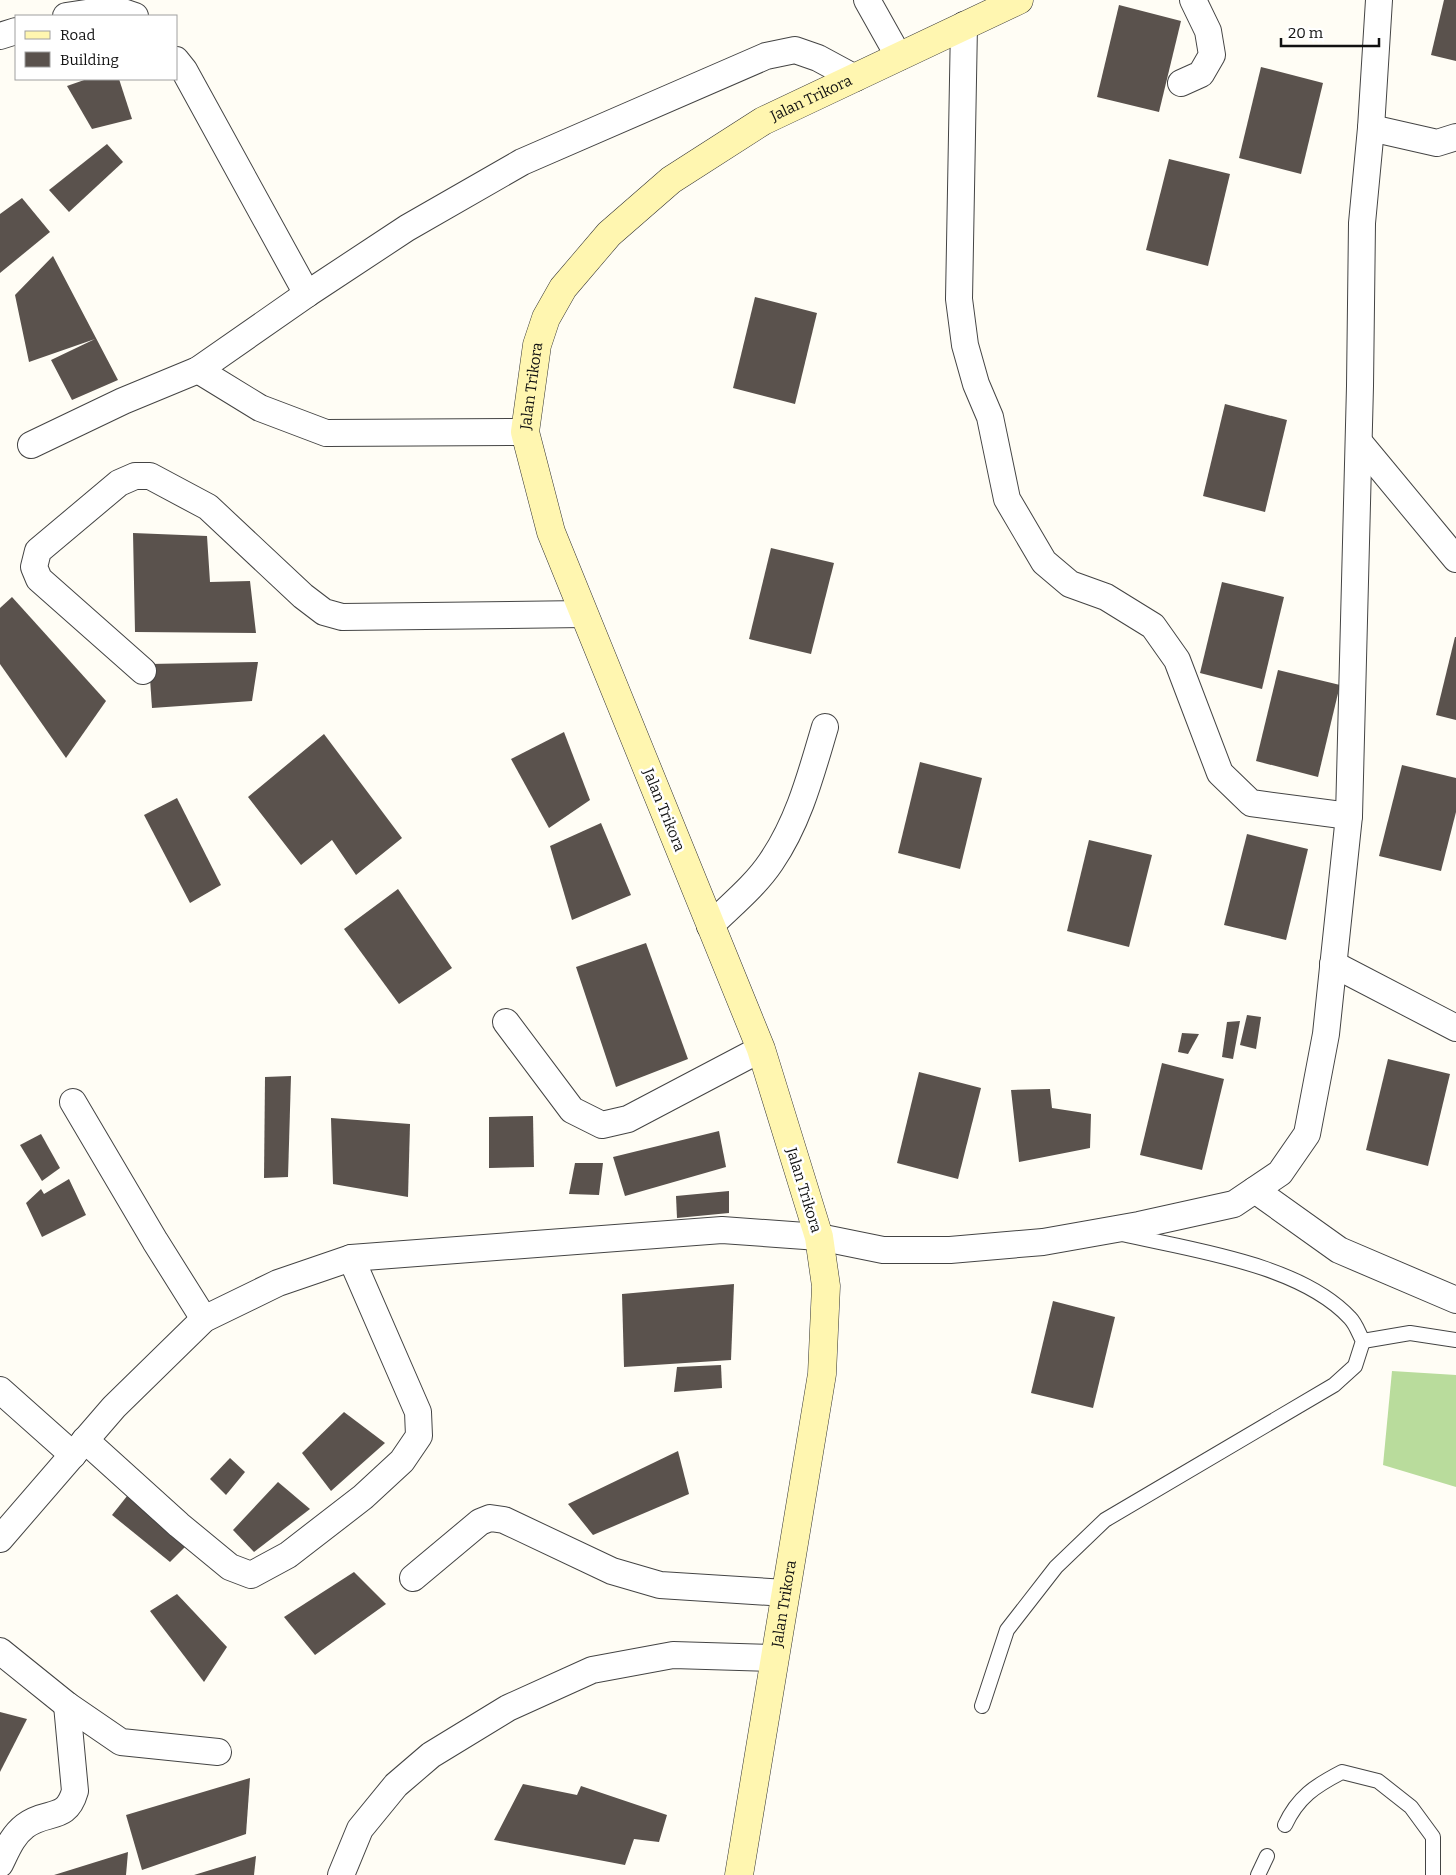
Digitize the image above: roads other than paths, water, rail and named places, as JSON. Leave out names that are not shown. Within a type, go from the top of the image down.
[{"type":"street","points":[[867,0],[899,57]]},
{"type":"street","name":"Jalan Trikora","points":[[739,1875],[822,1374],[826,1286],[818,1237],[761,1049],[551,532],[525,432],[537,345],[546,318],[563,288],[609,234],[671,180],[763,121],[1020,0]]},
{"type":"street","points":[[1181,84],[1201,74],[1212,55],[1208,31],[1193,0]]},
{"type":"street","points":[[0,1539],[114,1407],[204,1319],[278,1282],[351,1258],[722,1230],[818,1237],[883,1250],[950,1250],[1043,1242],[1107,1231],[1234,1204],[1280,1173],[1307,1134],[1326,1034],[1349,816],[1359,442],[1362,223],[1371,128],[1379,0]]},
{"type":"street","points":[[73,15],[114,9],[132,15]]},
{"type":"street","points":[[964,25],[959,299],[965,345],[976,384],[990,417],[1007,499],[1044,562],[1070,584],[1106,597],[1153,626],[1177,660],[1220,773],[1251,802],[1349,816]]},
{"type":"street","points":[[0,36],[15,31]]},
{"type":"street","points":[[31,445],[123,402],[198,370],[307,294],[407,228],[522,162],[766,56],[795,50],[818,58],[855,78]]},
{"type":"street","points":[[178,62],[184,70],[307,294]]},
{"type":"street","points":[[1371,128],[1450,146]]},
{"type":"street","points":[[198,370],[260,408],[326,433],[525,432]]},
{"type":"street","points":[[1359,442],[1456,559]]},
{"type":"street","points":[[143,671],[39,579],[34,567],[38,551],[119,483],[135,476],[150,476],[208,507],[303,596],[324,612],[342,617],[584,614]]},
{"type":"street","points":[[710,926],[770,864],[788,836],[801,806],[826,728]]},
{"type":"street","points":[[1333,964],[1456,1028]]},
{"type":"street","points":[[506,1022],[572,1110],[602,1125],[628,1119],[761,1049]]},
{"type":"street","points":[[73,1102],[155,1241],[204,1319]]},
{"type":"street","points":[[1255,1190],[1339,1250],[1456,1300]]},
{"type":"street","points":[[0,1390],[79,1448],[230,1567],[251,1576],[288,1555],[363,1496],[402,1461],[419,1436],[418,1412],[351,1258]]},
{"type":"street","points":[[413,1578],[480,1522],[490,1518],[504,1520],[612,1571],[660,1585],[786,1593]]},
{"type":"street","points":[[0,1650],[67,1705],[121,1742],[218,1752]]},
{"type":"street","points":[[341,1875],[360,1828],[396,1785],[431,1755],[508,1708],[592,1670],[673,1654],[775,1658]]},
{"type":"street","points":[[0,1864],[14,1835],[36,1819],[64,1811],[71,1802],[75,1791],[67,1705]]},
{"type":"lane","points":[[1107,1231],[1257,1265],[1314,1290],[1351,1318],[1364,1341]]},
{"type":"lane","points":[[1364,1341],[1410,1333],[1456,1340]]},
{"type":"lane","points":[[982,1706],[1008,1630],[1056,1567],[1105,1520],[1334,1385],[1354,1366],[1364,1341]]},
{"type":"lane","points":[[1284,1825],[1290,1814],[1314,1786],[1342,1772],[1378,1781],[1411,1807],[1433,1837],[1433,1875]]},
{"type":"lane","points":[[1258,1875],[1267,1856]]}]
